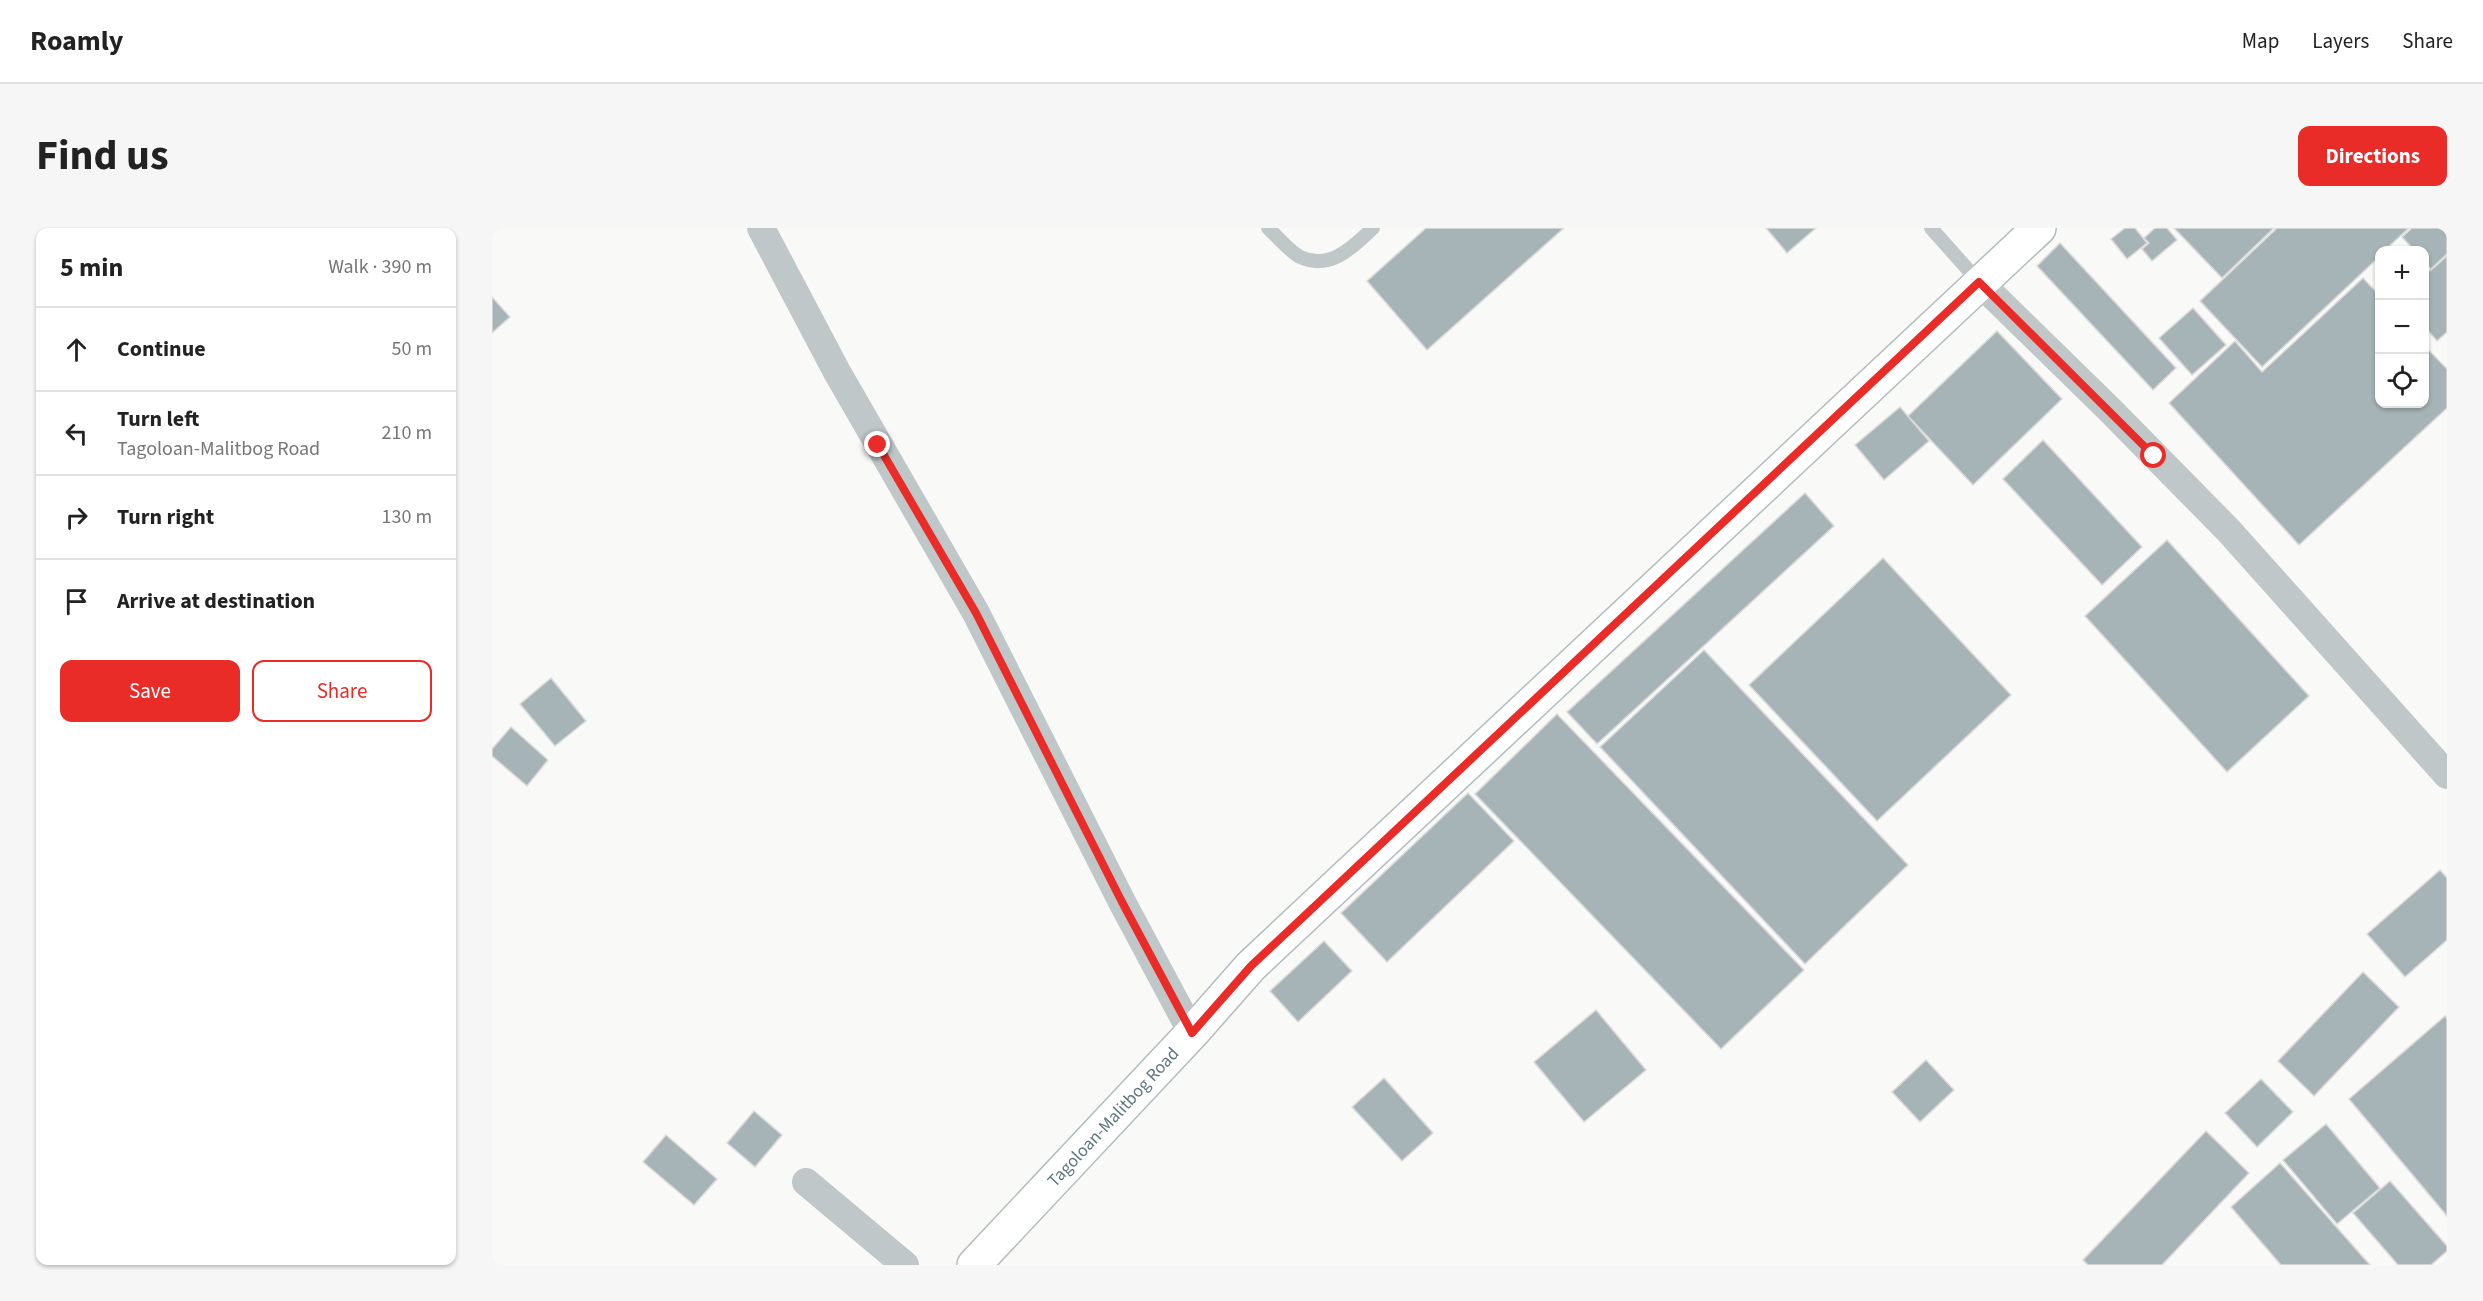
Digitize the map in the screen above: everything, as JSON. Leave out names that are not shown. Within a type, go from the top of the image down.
[{"type":"main road","name":"Tagoloan-Malitbog Road","points":[[974,1265],[1192,1033],[1251,966],[2039,228]]},
{"type":"street","points":[[761,228],[842,382],[976,613],[1122,902],[1192,1033]]},
{"type":"street","points":[[1979,282],[2229,531],[2447,775]]},
{"type":"street","points":[[806,1182],[905,1265]]},
{"type":"lane","points":[[1268,228],[1299,256],[1318,262],[1335,258],[1350,250],[1373,228]]},
{"type":"lane","points":[[1931,228],[1979,282]]},
{"type":"building","points":[[1426,228],[1564,228],[1427,350],[1367,281]]},
{"type":"building","points":[[1766,228],[1816,228],[1787,253]]},
{"type":"building","points":[[2125,228],[2135,228],[2147,243],[2127,259],[2111,239]]},
{"type":"building","points":[[2155,228],[2167,228],[2177,240],[2152,261],[2142,249],[2149,243],[2144,238]]},
{"type":"building","points":[[2174,228],[2274,228],[2222,278]]},
{"type":"building","points":[[2277,228],[2409,228],[2389,246],[2375,246],[2375,261],[2262,367],[2200,301]]},
{"type":"building","points":[[2412,228],[2447,228],[2447,254],[2431,269],[2429,267],[2429,246],[2410,246],[2402,237]]},
{"type":"building","points":[[2060,243],[2176,368],[2153,390],[2037,266]]},
{"type":"building","points":[[2447,256],[2447,332],[2437,341],[2429,332],[2430,271]]},
{"type":"building","points":[[2363,278],[2375,291],[2375,408],[2429,408],[2429,350],[2447,369],[2447,408],[2299,545],[2169,403],[2235,341],[2262,372]]},
{"type":"building","points":[[492,297],[510,317],[492,333]]},
{"type":"building","points":[[2193,308],[2226,345],[2192,375],[2159,338]]},
{"type":"building","points":[[1997,331],[2062,399],[1973,485],[1908,416]]},
{"type":"building","points":[[1900,407],[1929,441],[1884,480],[1855,445]]},
{"type":"building","points":[[2043,440],[2142,547],[2102,585],[2003,479]]},
{"type":"building","points":[[1805,493],[1834,526],[1597,744],[1567,712]]},
{"type":"building","points":[[2167,540],[2309,696],[2227,772],[2085,616]]},
{"type":"building","points":[[1883,558],[2011,695],[1877,821],[1749,685]]},
{"type":"building","points":[[1704,650],[1908,865],[1805,964],[1600,747]]},
{"type":"building","points":[[551,678],[586,721],[555,746],[520,704]]},
{"type":"building","points":[[1557,714],[1804,970],[1721,1049],[1475,794]]},
{"type":"building","points":[[511,727],[548,760],[527,786],[492,756],[492,749]]},
{"type":"building","points":[[1468,793],[1514,841],[1387,962],[1341,913]]},
{"type":"building","points":[[2440,870],[2447,878],[2447,940],[2405,977],[2367,934]]},
{"type":"building","points":[[1324,941],[1352,971],[1298,1022],[1270,991]]},
{"type":"building","points":[[2363,972],[2399,1007],[2314,1096],[2278,1061]]},
{"type":"building","points":[[1596,1010],[1646,1070],[1584,1122],[1534,1062]]},
{"type":"building","points":[[2445,1016],[2447,1019],[2447,1216],[2349,1099]]},
{"type":"building","points":[[1926,1060],[1954,1090],[1920,1122],[1892,1092]]},
{"type":"building","points":[[1384,1078],[1433,1133],[1402,1161],[1352,1107]]},
{"type":"building","points":[[2261,1079],[2293,1112],[2257,1147],[2225,1113]]},
{"type":"building","points":[[754,1111],[782,1135],[755,1167],[727,1143]]},
{"type":"building","points":[[2326,1124],[2380,1188],[2337,1224],[2283,1160]]},
{"type":"building","points":[[2206,1131],[2249,1173],[2162,1265],[2088,1265],[2083,1260]]},
{"type":"building","points":[[666,1135],[717,1179],[694,1205],[643,1162]]},
{"type":"building","points":[[2280,1163],[2370,1265],[2281,1265],[2231,1207]]},
{"type":"building","points":[[2390,1181],[2447,1246],[2447,1251],[2431,1265],[2398,1265],[2353,1213]]},
{"type":"route","points":[[878,445],[976,613],[1122,902],[1192,1033],[1251,966],[1979,282],[2154,456]]}]
